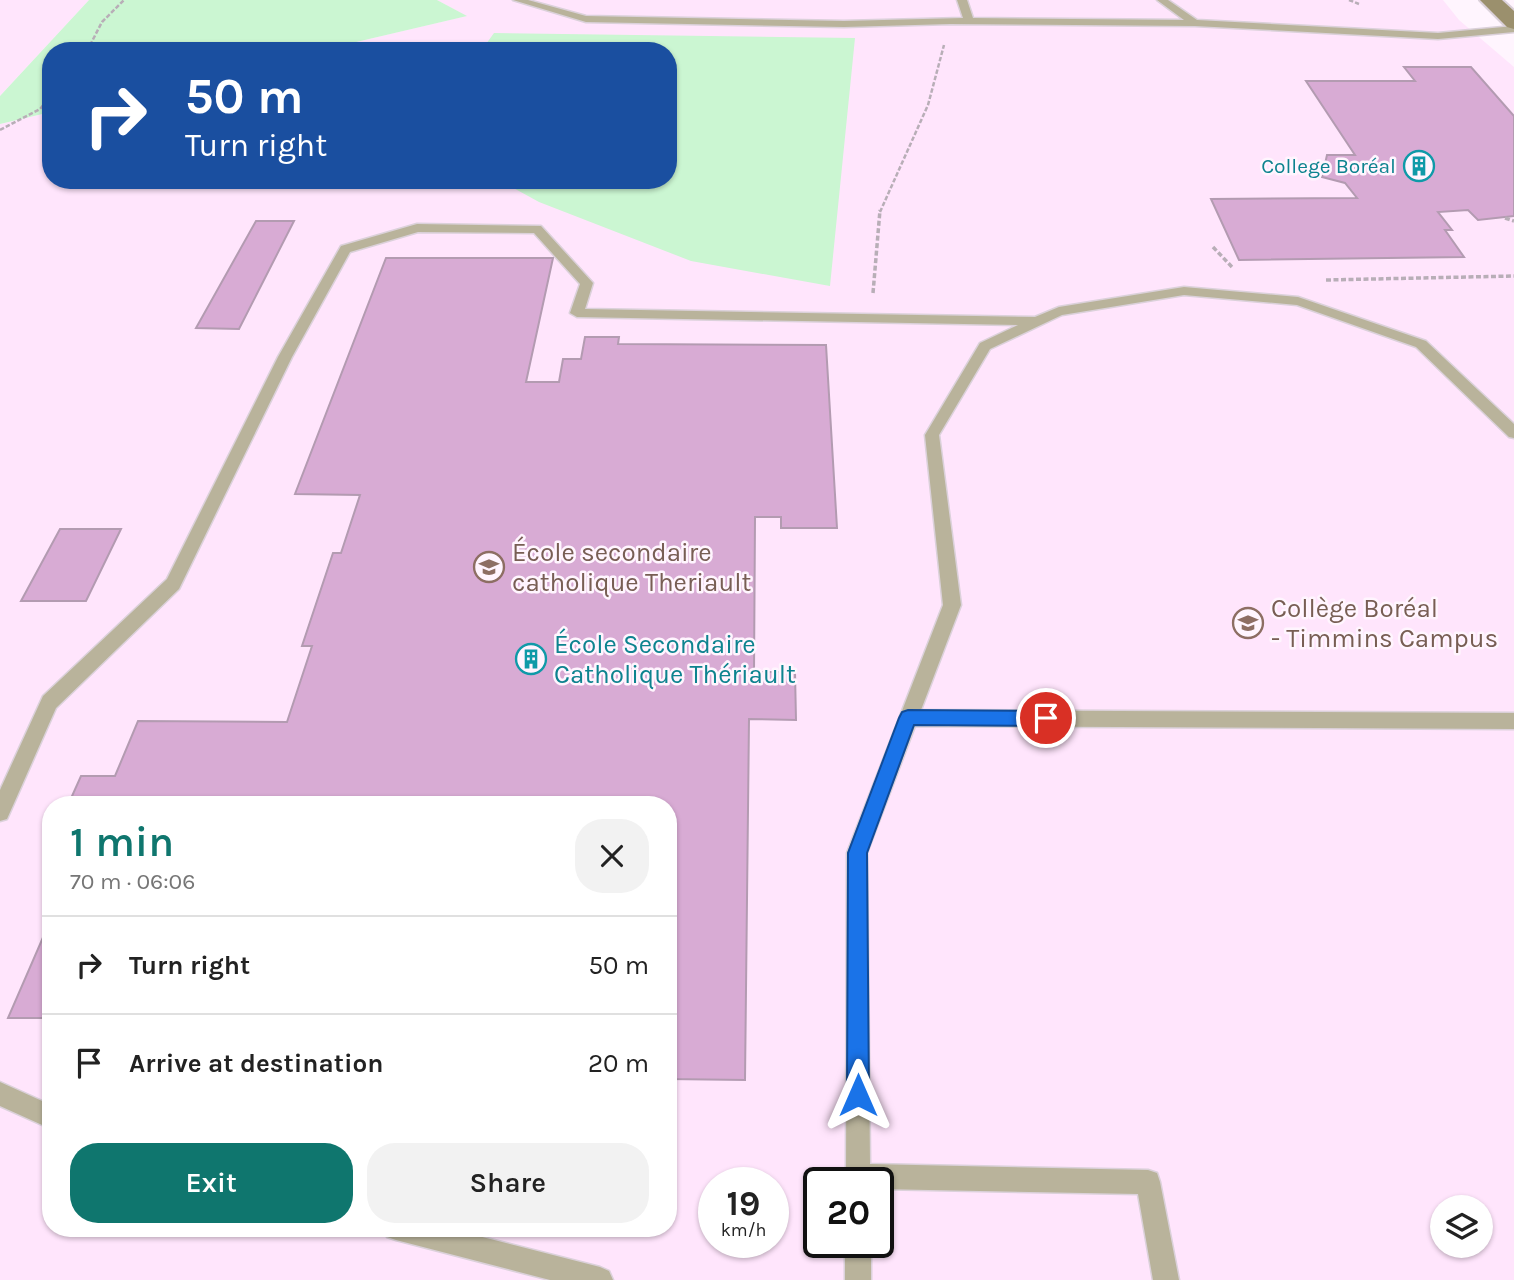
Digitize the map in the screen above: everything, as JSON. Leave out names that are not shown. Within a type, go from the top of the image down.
[{"type":"main road","points":[[1490,0],[1514,23]]},
{"type":"lane","points":[[518,0],[586,19],[845,24],[950,21],[1195,23],[1438,36],[1514,29]]},
{"type":"lane","points":[[962,0],[969,21]]},
{"type":"lane","points":[[1162,0],[1195,23]]},
{"type":"lane","points":[[0,812],[49,702],[173,584],[285,357],[345,249],[417,228],[537,229],[586,282],[577,313],[1037,321]]},
{"type":"lane","points":[[858,1167],[857,853],[952,605],[932,435],[985,346],[1059,311],[1184,291],[1298,301],[1421,345],[1514,433]]},
{"type":"lane","points":[[908,718],[1514,721]]},
{"type":"lane","points":[[0,1094],[42,1112]]},
{"type":"lane","points":[[894,1179],[1148,1182],[1166,1280]]},
{"type":"lane","points":[[431,1237],[600,1280]]},
{"type":"lane","points":[[858,1258],[858,1280]]},
{"type":"path","points":[[92,42],[102,22],[124,0]]},
{"type":"path","points":[[870,318],[880,210],[928,105],[950,21]]},
{"type":"path","points":[[0,131],[42,107]]},
{"type":"path","points":[[1505,218],[1514,221]]},
{"type":"path","points":[[1213,247],[1234,269]]},
{"type":"path","points":[[1315,279],[1365,281],[1514,276]]},
{"type":"shaded area","points":[[0,0],[89,0],[50,42],[42,42],[42,51],[0,96]]},
{"type":"shaded area","name":"École secondaire catholique Theriault","points":[[437,0],[1443,0],[1459,20],[1514,67],[1514,1280],[0,1280],[0,124],[42,114],[42,189],[677,189],[677,42],[356,42],[466,16]]},
{"type":"green space","points":[[89,0],[437,0],[467,16],[356,42],[50,42]]},
{"type":"green space","points":[[494,33],[855,38],[830,286],[691,261],[539,202],[515,189],[677,189],[677,42],[488,42]]},
{"type":"green space","points":[[42,51],[42,114],[0,124],[0,96]]},
{"type":"building","name":"College Boréal","points":[[1404,67],[1471,67],[1514,116],[1514,216],[1478,220],[1468,210],[1438,212],[1452,230],[1445,230],[1464,257],[1239,260],[1211,199],[1357,198],[1345,183],[1322,177],[1327,155],[1355,155],[1306,81],[1415,81]]},
{"type":"building","points":[[256,221],[294,221],[239,329],[196,328]]},
{"type":"building","name":"École Secondaire Catholique Thériault","points":[[386,258],[553,258],[526,382],[559,382],[563,359],[581,359],[585,337],[619,337],[618,344],[826,345],[837,528],[781,528],[781,517],[755,517],[754,672],[795,672],[796,720],[749,719],[745,1080],[677,1079],[677,796],[72,796],[81,776],[115,776],[138,721],[287,722],[312,646],[302,646],[333,553],[341,553],[360,495],[295,494]]},
{"type":"building","points":[[60,529],[121,529],[86,601],[21,601]]},
{"type":"building","points":[[42,940],[42,1018],[8,1018]]},
{"type":"place","name":"College Boréal","points":[[1419,166]]},
{"type":"place","name":"École secondaire catholique Theriault","points":[[489,567]]},
{"type":"place","name":"Collège Boréal - Timmins Campus","points":[[1248,623]]},
{"type":"place","name":"École Secondaire Catholique Thériault","points":[[531,659]]},
{"type":"route","points":[[858,1095],[857,853],[908,718],[1046,718]]}]
